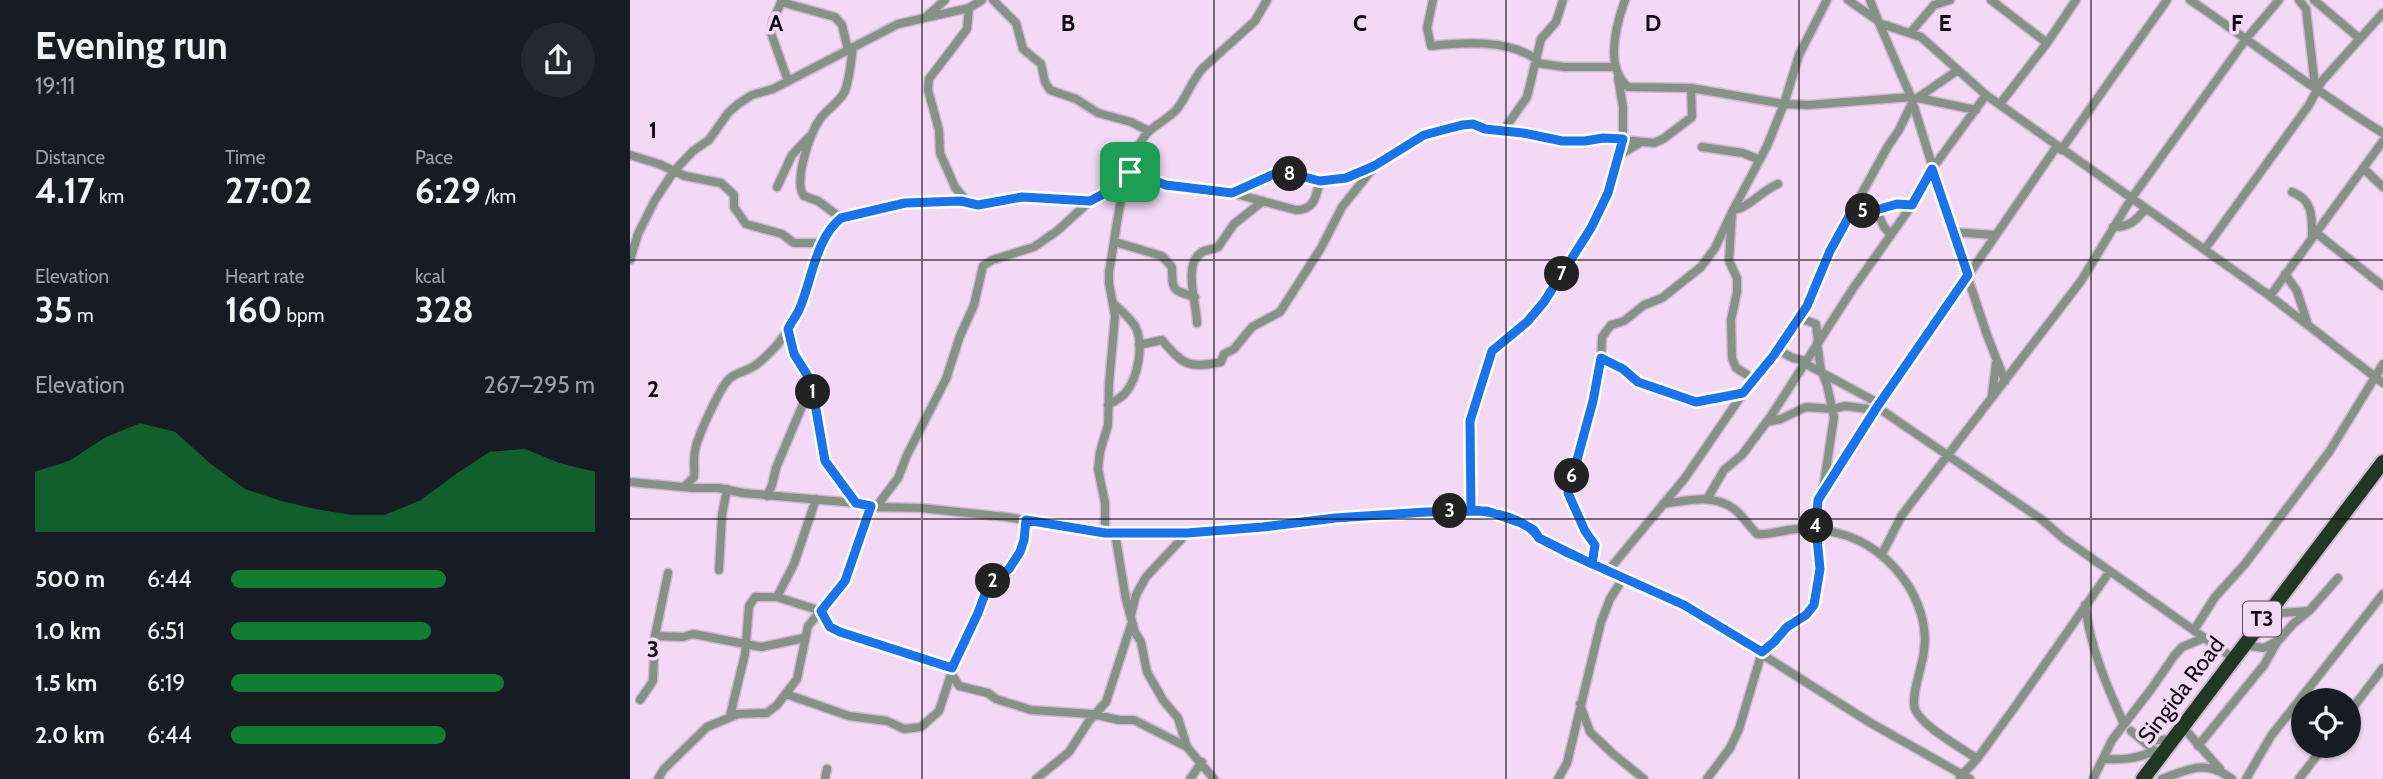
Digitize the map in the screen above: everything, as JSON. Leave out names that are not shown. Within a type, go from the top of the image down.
[{"type":"highway","name":"Singida Road","points":[[2143,779],[2157,753],[2173,739],[2383,462]]},
{"type":"street","points":[[925,18],[945,0]]},
{"type":"street","points":[[630,260],[638,234],[654,200],[674,171],[693,151],[709,140],[728,113],[738,104],[752,95],[773,89],[898,24],[969,8],[982,0]]},
{"type":"street","points":[[993,0],[1016,23],[1026,53],[1041,64],[1045,82],[1050,90],[1076,99],[1098,113],[1130,122],[1149,131]]},
{"type":"street","points":[[1105,533],[1105,503],[1098,469],[1108,425],[1115,316],[1109,283],[1126,182],[1139,147],[1149,131],[1175,112],[1196,75],[1255,21],[1267,0]]},
{"type":"street","points":[[1433,0],[1427,28],[1431,46],[1467,43],[1508,47],[1529,54],[1537,61],[1564,67],[1615,67]]},
{"type":"street","points":[[1503,131],[1524,105],[1541,39],[1556,22],[1563,0]]},
{"type":"street","points":[[1471,510],[1470,421],[1492,351],[1527,322],[1544,302],[1591,228],[1608,193],[1623,139],[1624,114],[1615,67],[1616,42],[1625,0]]},
{"type":"street","points":[[1592,564],[1595,545],[1585,531],[1568,493],[1593,401],[1605,331],[1611,325],[1624,321],[1644,305],[1666,295],[1701,267],[1715,248],[1760,160],[1784,104],[1799,55],[1827,0]]},
{"type":"street","points":[[1848,0],[1878,22],[1920,37],[1986,95],[2270,296],[2383,383]]},
{"type":"street","points":[[1870,0],[1914,98],[1932,169],[2005,381]]},
{"type":"street","points":[[1911,32],[1934,5],[1950,0]]},
{"type":"street","points":[[1991,0],[2047,43]]},
{"type":"street","points":[[2000,104],[2076,0]]},
{"type":"street","points":[[1707,779],[1730,748],[1739,729],[1762,652],[1814,605],[1820,569],[1817,507],[1823,493],[1995,235],[2167,0]]},
{"type":"street","points":[[2190,0],[2277,63],[2383,133]]},
{"type":"street","points":[[1882,554],[1902,515],[2081,281],[2131,199],[2246,39],[2279,0]]},
{"type":"street","points":[[2299,0],[2306,9],[2317,87]]},
{"type":"street","points":[[2314,0],[2359,38]]},
{"type":"street","points":[[777,187],[792,155],[845,90],[851,49],[842,25],[835,17],[782,1],[771,33],[788,81]]},
{"type":"street","points":[[966,201],[955,187],[940,153],[939,130],[928,90],[929,79],[967,29],[969,8]]},
{"type":"street","points":[[2205,249],[2309,105],[2317,87],[2383,13]]},
{"type":"street","points":[[1608,571],[1685,478],[1807,306],[1830,251],[1899,130],[1914,98],[1958,70]]},
{"type":"street","points":[[1618,78],[1628,87],[1691,88],[1784,104],[1808,105],[1914,98],[1976,110]]},
{"type":"street","points":[[1232,193],[1281,171],[1320,181],[1346,178],[1374,166],[1424,135],[1468,124],[1562,141],[1603,138],[1654,144],[1692,117],[1691,88]]},
{"type":"street","points":[[1707,499],[1724,470],[1742,455],[1767,422],[1817,342],[1912,205],[1932,169],[1986,95]]},
{"type":"street","points":[[810,135],[800,186],[802,193],[841,218]]},
{"type":"street","points":[[2270,296],[2383,141]]},
{"type":"street","points":[[1618,156],[1641,142]]},
{"type":"street","points":[[1702,146],[1743,153],[1760,160]]},
{"type":"street","points":[[630,155],[694,178],[715,181],[730,190],[737,214],[746,224],[782,234],[794,243],[822,243]]},
{"type":"street","points":[[1139,345],[1162,340],[1176,358],[1185,364],[1205,365],[1221,362],[1224,354],[1234,349],[1252,327],[1280,312],[1321,248],[1342,207],[1374,166]]},
{"type":"street","points":[[2363,168],[2383,187]]},
{"type":"street","points":[[1130,172],[1166,185],[1232,193],[1303,210],[1316,199],[1320,181]]},
{"type":"street","points":[[658,779],[664,769],[707,727],[730,716],[767,713],[774,709],[797,679],[808,626],[845,581],[873,507],[898,478],[946,379],[974,304],[983,267],[992,260],[1034,247],[1090,201],[1126,182]]},
{"type":"street","points":[[1732,211],[1746,206],[1762,191],[1778,184]]},
{"type":"street","points":[[2292,192],[2303,198],[2311,208],[2314,234],[2383,286]]},
{"type":"street","points":[[1861,196],[1891,235]]},
{"type":"street","points":[[684,487],[694,477],[694,451],[726,382],[736,372],[756,365],[776,346],[788,329],[799,310],[822,243],[841,218],[905,203],[966,201],[978,205],[1022,197],[1090,201]]},
{"type":"street","points":[[1197,323],[1191,275],[1199,255],[1218,247],[1234,224],[1263,201]]},
{"type":"street","points":[[1852,211],[1874,210],[1897,204],[1912,205]]},
{"type":"street","points":[[2113,227],[2121,227],[2135,221],[2146,209]]},
{"type":"street","points":[[1732,211],[1729,261],[1737,278],[1737,292],[1730,317],[1732,358],[1736,368],[1754,379]]},
{"type":"street","points":[[1953,232],[1995,235]]},
{"type":"street","points":[[1115,242],[1162,256],[1172,267],[1172,286],[1175,291],[1195,297]]},
{"type":"street","points":[[2285,274],[2297,291],[2308,326]]},
{"type":"street","points":[[1108,405],[1124,395],[1132,383],[1139,345],[1131,320],[1113,303]]},
{"type":"street","points":[[1807,306],[1817,327],[1821,370],[1833,409],[1833,428],[1823,493]]},
{"type":"street","points":[[1799,318],[1815,324]]},
{"type":"street","points":[[788,329],[794,354],[811,386],[825,461],[856,503]]},
{"type":"street","points":[[1778,350],[1821,370],[1878,407],[2232,658]]},
{"type":"street","points":[[1601,358],[1623,369],[1638,382],[1696,402],[1743,393]]},
{"type":"street","points":[[1991,398],[1996,361]]},
{"type":"street","points":[[2194,630],[2221,589],[2245,564],[2329,452],[2383,364]]},
{"type":"street","points":[[767,496],[811,386]]},
{"type":"street","points":[[1767,422],[1782,419],[1806,407],[1878,407]]},
{"type":"street","points":[[630,482],[727,489],[873,507],[921,508],[1026,520],[1114,534],[1131,619],[1149,676],[1163,700],[1178,718],[1187,747]]},
{"type":"street","points":[[719,570],[722,515],[727,489]]},
{"type":"street","points":[[777,597],[794,564],[816,499]]},
{"type":"street","points":[[1663,504],[1718,500],[1735,509],[1757,534],[1816,528],[1851,537],[1882,554],[1906,583],[1924,623],[1925,649],[1914,697],[1915,709],[1926,722],[1977,759]]},
{"type":"street","points":[[1105,533],[1187,533],[1335,518],[1471,510],[1499,514],[1534,530],[1539,538],[1684,605],[1869,722],[1963,777],[2040,673],[2110,571]]},
{"type":"street","points":[[786,694],[849,716],[887,721],[904,729],[921,727],[939,711],[952,671],[988,586],[1009,569],[1020,552],[1026,520]]},
{"type":"street","points":[[1041,777],[1069,752],[1094,714],[1106,702],[1136,595],[1146,577],[1187,533]]},
{"type":"street","points":[[640,701],[653,681],[654,636],[668,573]]},
{"type":"street","points":[[1558,779],[1567,763],[1601,622],[1621,578]]},
{"type":"street","points":[[2198,746],[2264,665],[2277,642],[2338,579]]},
{"type":"street","points":[[2246,779],[2271,736],[2383,594]]},
{"type":"street","points":[[730,716],[746,644],[749,606],[755,597],[777,597],[821,611],[830,627],[840,632],[952,671],[959,686],[964,688],[984,692],[996,699],[1031,710],[1094,714],[1119,720],[1134,720],[1187,747],[1214,779]]},
{"type":"street","points":[[2085,606],[2087,624],[2097,657],[2124,724]]},
{"type":"street","points":[[2266,614],[2309,611]]},
{"type":"street","points":[[654,636],[693,634],[761,646],[804,638]]},
{"type":"street","points":[[2093,779],[2112,740],[2174,656],[2182,647],[2204,638]]},
{"type":"street","points":[[2243,645],[2264,648],[2277,642]]},
{"type":"street","points":[[2361,696],[2383,668]]},
{"type":"street","points":[[1580,704],[1590,732],[1644,779]]},
{"type":"street","points":[[2182,726],[2230,777]]},
{"type":"street","points":[[2131,732],[2157,753]]},
{"type":"street","points":[[2143,741],[2173,739]]},
{"type":"street","points":[[2103,759],[2123,760],[2157,753]]},
{"type":"street","points":[[2299,779],[2315,758]]},
{"type":"street","points":[[1189,779],[1202,762]]},
{"type":"street","points":[[2162,779],[2197,766],[2215,769],[2230,777]]},
{"type":"street","points":[[825,779],[827,769]]},
{"type":"route","points":[[1130,172],[1126,182],[1090,201],[1022,197],[985,205],[966,201],[905,203],[841,218],[835,223],[822,243],[799,310],[788,329],[794,354],[811,381],[825,461],[856,503],[871,506],[845,581],[821,611],[830,627],[952,668],[988,586],[1009,569],[1020,552],[1026,520],[1105,533],[1187,533],[1335,518],[1471,510],[1499,514],[1521,523],[1534,530],[1539,538],[1568,553],[1621,578],[1684,605],[1762,652],[1789,625],[1810,612],[1814,605],[1820,569],[1816,528],[1818,500],[1877,407],[1968,275],[1932,169],[1912,205],[1904,203],[1870,211],[1852,211],[1830,251],[1807,306],[1774,355],[1743,393],[1696,402],[1638,382],[1623,369],[1601,358],[1593,401],[1568,493],[1585,531],[1595,545],[1592,564],[1539,538],[1534,530],[1521,523],[1510,519],[1499,514],[1487,511],[1471,510],[1470,421],[1492,351],[1527,322],[1544,302],[1591,228],[1608,193],[1623,139],[1562,141],[1485,129],[1473,124],[1462,125],[1424,135],[1374,166],[1346,178],[1320,181],[1281,171],[1232,193],[1166,185],[1130,172]]}]
